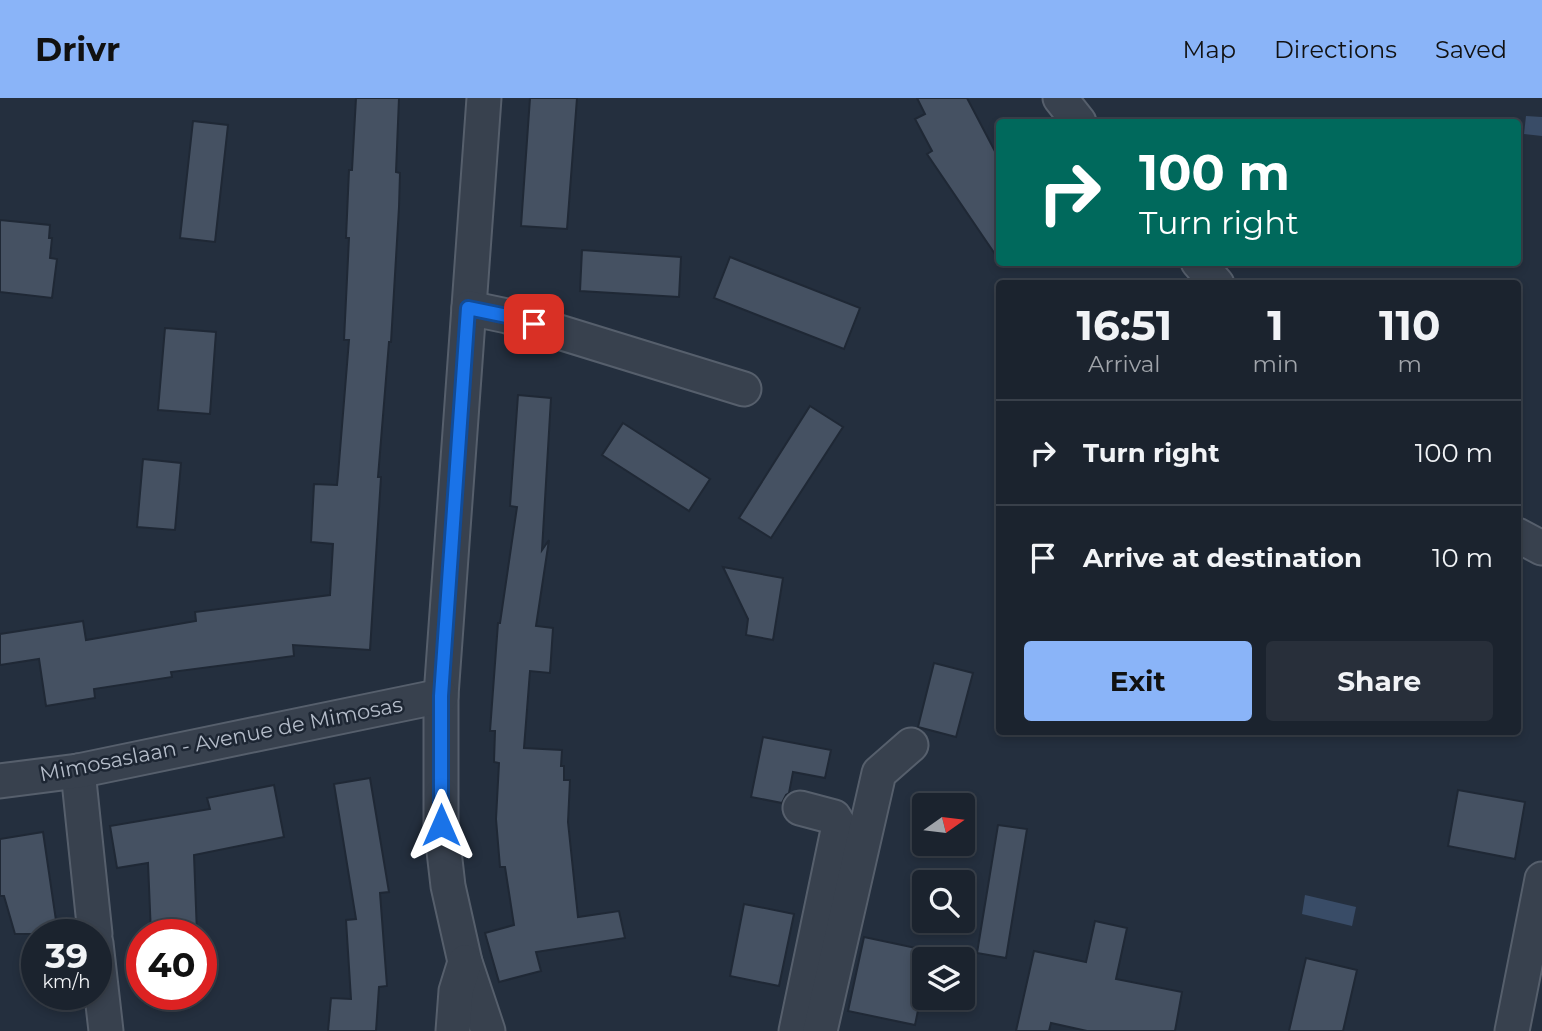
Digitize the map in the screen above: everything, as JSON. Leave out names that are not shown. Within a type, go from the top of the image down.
[{"type":"street","points":[[484,98],[441,696],[441,825],[448,886],[465,962],[488,1031]]},
{"type":"street","points":[[1060,98],[1077,119]]},
{"type":"street","points":[[1201,266],[1214,280]]},
{"type":"street","points":[[468,308],[507,316],[744,389]]},
{"type":"street","points":[[1521,537],[1542,548]]},
{"type":"street","name":"Mimosaslaan - Avenue de Mimosas","points":[[0,781],[78,771],[441,696]]},
{"type":"street","points":[[820,1031],[879,773],[911,745]]},
{"type":"street","points":[[78,771],[93,919]]},
{"type":"street","points":[[796,1031],[839,825],[834,817],[800,808]]},
{"type":"street","points":[[1513,1031],[1542,879]]},
{"type":"street","points":[[453,1031],[456,991],[465,962]]},
{"type":"street","points":[[104,1010],[106,1031]]},
{"type":"water","points":[[1526,116],[1542,117],[1542,136],[1524,134]]},
{"type":"water","points":[[1305,895],[1356,907],[1352,926],[1302,914]]},
{"type":"building","points":[[356,98],[399,98],[396,172],[400,173],[399,207],[391,342],[378,477],[381,477],[370,650],[293,645],[294,656],[171,672],[172,677],[94,689],[95,698],[46,706],[39,659],[0,665],[0,634],[83,621],[86,640],[196,621],[195,612],[330,595],[333,544],[311,542],[314,484],[337,485],[349,340],[344,340],[349,238],[346,238]]},
{"type":"building","points":[[530,98],[577,98],[567,229],[521,226]]},
{"type":"building","points":[[917,98],[967,98],[996,153],[996,256],[927,154],[932,151],[915,119],[925,114]]},
{"type":"building","points":[[193,121],[228,125],[215,242],[180,238]]},
{"type":"building","points":[[0,220],[50,225],[50,258],[57,259],[52,298],[0,292]]},
{"type":"building","points":[[582,250],[681,257],[679,297],[580,291]]},
{"type":"building","points":[[730,257],[860,308],[844,349],[714,298]]},
{"type":"building","points":[[165,328],[216,332],[210,414],[158,410]]},
{"type":"building","points":[[518,395],[551,398],[542,550],[549,540],[536,626],[553,628],[550,673],[530,671],[524,748],[562,750],[564,780],[570,780],[568,822],[578,917],[619,911],[625,938],[536,952],[541,971],[499,982],[485,933],[514,925],[505,867],[500,867],[496,819],[499,763],[494,762],[495,731],[490,731],[498,623],[517,507],[510,506]]},
{"type":"building","points":[[810,406],[843,427],[771,538],[739,518]]},
{"type":"building","points":[[623,423],[710,479],[689,511],[602,455]]},
{"type":"building","points":[[143,459],[181,463],[175,530],[137,527]]},
{"type":"building","points":[[723,567],[783,578],[773,640],[746,635],[748,619]]},
{"type":"building","points":[[934,663],[973,673],[956,737],[918,727]]},
{"type":"building","points":[[763,737],[831,750],[825,778],[793,772],[789,793],[782,803],[751,797]]},
{"type":"building","points":[[370,778],[389,892],[380,893],[387,986],[379,987],[376,1031],[328,1031],[331,998],[351,999],[346,920],[356,919],[334,784]]},
{"type":"building","points":[[274,785],[284,837],[194,855],[196,919],[150,919],[148,863],[117,868],[110,826],[210,809],[207,798]]},
{"type":"building","points":[[1458,790],[1525,802],[1515,859],[1448,846]]},
{"type":"building","points":[[998,825],[1027,829],[1006,958],[977,953]]},
{"type":"building","points":[[43,832],[56,919],[21,919],[21,934],[15,934],[4,896],[0,896],[0,839]]},
{"type":"building","points":[[744,904],[794,914],[779,986],[730,976]]},
{"type":"building","points":[[1095,921],[1127,928],[1116,979],[1182,992],[1175,1031],[1087,1031],[1051,1023],[1049,1031],[1016,1031],[1034,951],[1086,962]]},
{"type":"building","points":[[864,937],[912,947],[912,1010],[918,1010],[915,1025],[848,1011]]},
{"type":"building","points":[[1306,958],[1357,970],[1343,1031],[1289,1031]]},
{"type":"route","points":[[441,825],[441,696],[468,308],[534,324]]}]
